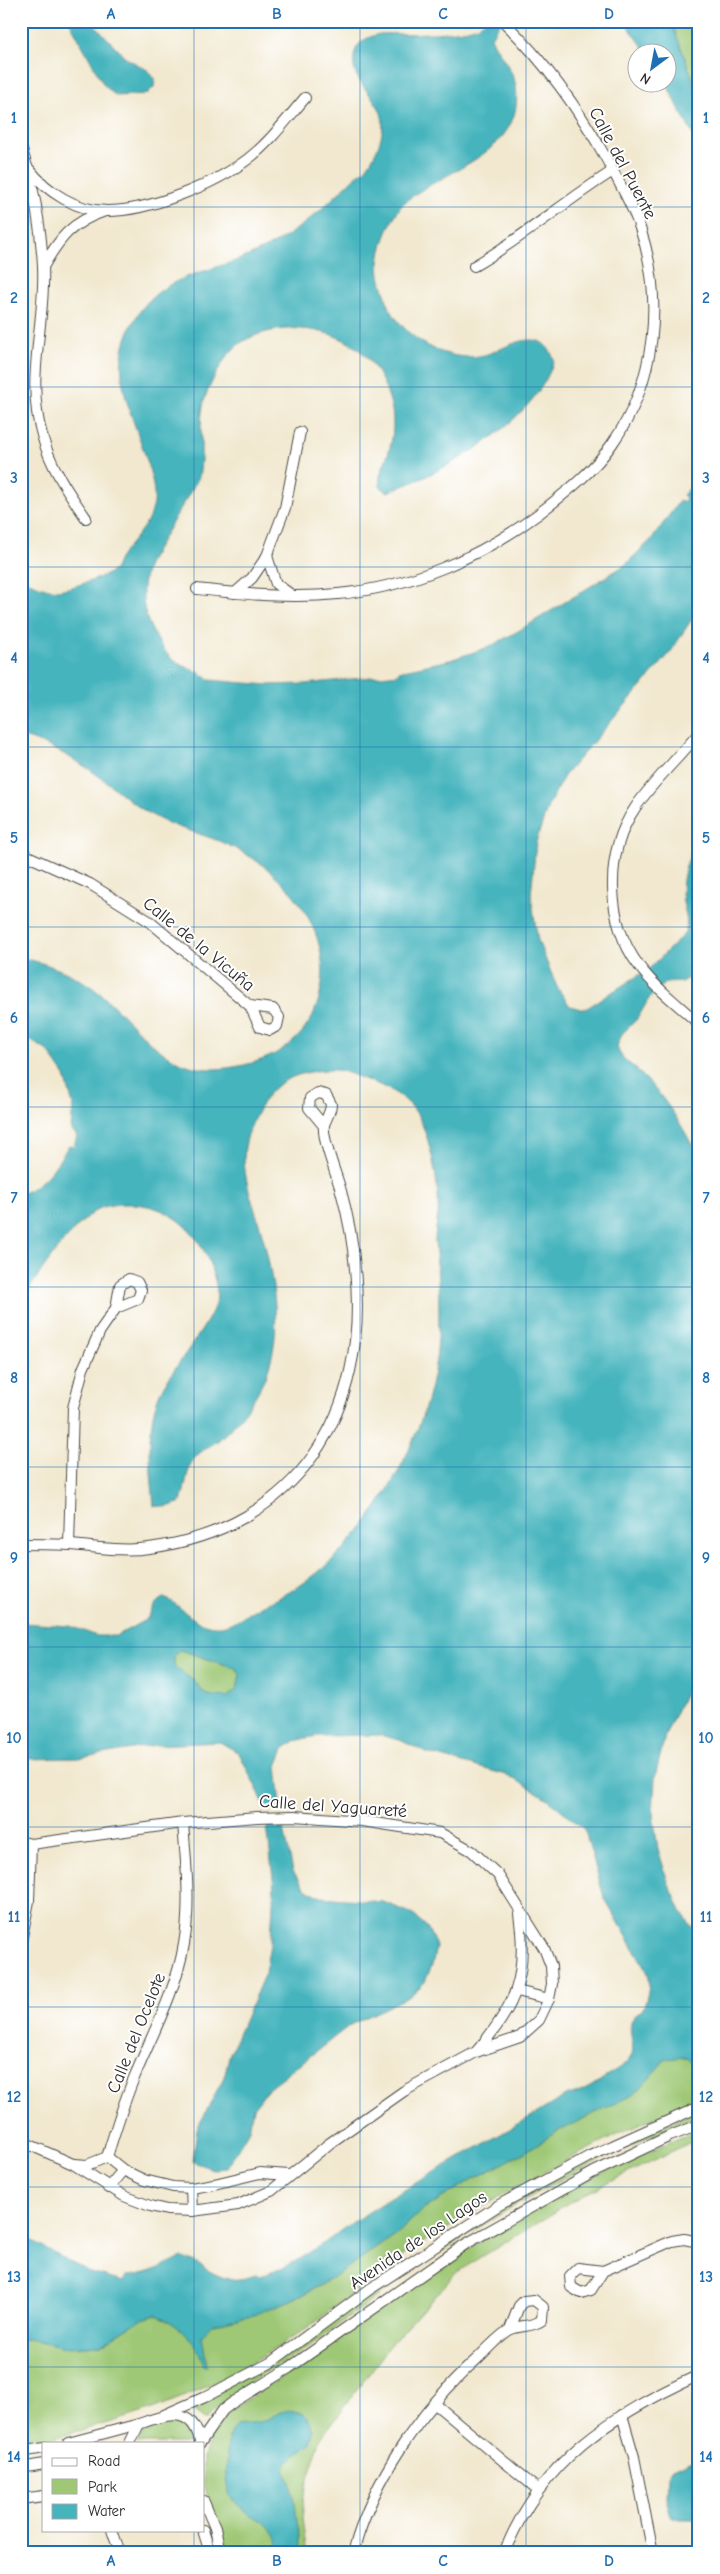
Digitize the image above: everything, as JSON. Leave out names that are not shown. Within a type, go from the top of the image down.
[{"type":"street","name":"Calle del Puente","points":[[197,589],[294,597],[340,594],[371,590],[445,568],[480,551],[520,527],[556,500],[590,471],[612,444],[629,415],[643,379],[652,336],[654,308],[647,252],[640,226],[613,171],[568,95],[548,69],[504,22]]},
{"type":"street","points":[[43,266],[53,249],[72,226],[87,218],[108,211],[165,199],[210,183],[230,172],[271,138],[305,98]]},
{"type":"street","points":[[21,147],[28,168],[43,266],[34,376],[37,414],[42,435],[56,472],[86,518]]},
{"type":"street","points":[[28,168],[39,181],[61,197],[92,208],[108,211]]},
{"type":"street","points":[[474,266],[524,235],[574,195],[613,171]]},
{"type":"street","points":[[235,593],[252,578],[267,556],[285,508],[300,432]]},
{"type":"street","points":[[267,556],[276,584],[294,597]]},
{"type":"street","points":[[699,734],[643,797],[620,836],[614,875],[615,904],[629,951],[639,967],[699,1024]]},
{"type":"street","name":"Calle de la Vicuña","points":[[21,853],[90,884],[149,921],[250,1006]]},
{"type":"street","points":[[21,1544],[69,1545],[118,1550],[148,1549],[183,1542],[225,1528],[246,1517],[271,1500],[289,1484],[322,1443],[345,1396],[356,1348],[357,1322],[356,1270],[352,1242],[324,1126]]},
{"type":"street","points":[[69,1545],[73,1408],[80,1378],[91,1349],[116,1308]]},
{"type":"street","name":"Calle del Yaguareté","points":[[21,2141],[73,2164],[108,2188],[150,2206],[167,2210],[192,2211],[232,2206],[263,2195],[362,2119],[404,2091],[476,2052],[520,2037],[539,2020],[548,1999],[552,1976],[548,1958],[508,1890],[485,1861],[457,1841],[440,1834],[362,1821],[294,1816],[183,1823],[26,1843]]},
{"type":"street","name":"Calle del Ocelote","points":[[107,2157],[133,2079],[169,2000],[180,1964],[188,1916],[183,1823]]},
{"type":"street","points":[[21,1942],[29,1901],[26,1843]]},
{"type":"street","name":"Calle del Yaguareté","points":[[476,2052],[506,2014],[516,1991],[522,1958],[519,1911]]},
{"type":"street","points":[[516,1991],[548,1999]]},
{"type":"street","name":"Avenida de los Lagos","points":[[139,2424],[205,2397],[270,2363],[370,2289],[499,2205],[590,2156],[699,2107]]},
{"type":"street","name":"Avenida de los Lagos","points":[[200,2442],[223,2410],[232,2403],[290,2368],[464,2245],[586,2176],[670,2136],[699,2125]]},
{"type":"street","points":[[73,2164],[86,2166],[107,2157],[123,2170],[157,2184],[191,2188],[260,2173],[288,2174]]},
{"type":"street","points":[[92,2164],[92,2177]]},
{"type":"street","points":[[108,2188],[123,2170]]},
{"type":"street","points":[[191,2188],[192,2211]]},
{"type":"street","points":[[603,2271],[672,2241],[684,2239],[699,2242]]},
{"type":"street","points":[[353,2553],[367,2513],[405,2442],[434,2403],[456,2378],[510,2329]]},
{"type":"street","points":[[504,2553],[522,2513],[537,2489],[580,2442],[622,2415],[699,2375]]},
{"type":"street","points":[[434,2403],[537,2489]]},
{"type":"street","points":[[164,2415],[172,2414],[187,2419],[199,2434],[200,2442]]},
{"type":"street","points":[[622,2415],[636,2466],[653,2553]]},
{"type":"street","points":[[72,2442],[139,2424]]},
{"type":"street","points":[[130,2442],[139,2424]]},
{"type":"street","points":[[21,2452],[42,2448]]},
{"type":"street","points":[[21,2468],[42,2464]]},
{"type":"street","points":[[21,2498],[42,2496]]},
{"type":"street","points":[[205,2504],[215,2528],[220,2553]]},
{"type":"street","points":[[113,2532],[120,2553]]},
{"type":"street","points":[[204,2532],[210,2553]]},
{"type":"green space","points":[[671,21],[692,21],[699,36],[699,95]]},
{"type":"green space","points":[[180,1650],[236,1668],[240,1674],[237,1690],[227,1697],[206,1695],[195,1682],[174,1666],[174,1656]]},
{"type":"green space","points":[[671,2056],[690,2059],[699,2067],[699,2098],[631,2128],[564,2161],[468,2215],[385,2268],[295,2336],[229,2375],[197,2391],[131,2416],[96,2427],[21,2443],[21,2339],[36,2340],[66,2347],[100,2345],[142,2319],[156,2315],[172,2323],[186,2335],[197,2349],[204,2366],[207,2363],[202,2335],[213,2324],[248,2317],[291,2300],[321,2285],[397,2234],[422,2210],[473,2179],[525,2152],[556,2132],[634,2094],[661,2063]]},
{"type":"green space","points":[[699,2110],[699,2118],[662,2132],[590,2165],[519,2203],[451,2245],[298,2354],[242,2388],[228,2398],[207,2419],[204,2419],[192,2408],[496,2210],[587,2161]]},
{"type":"green space","points":[[699,2129],[699,2138],[581,2196],[457,2272],[392,2343],[321,2438],[306,2485],[302,2519],[307,2553],[226,2553],[218,2522],[205,2491],[205,2453],[214,2428],[231,2410],[309,2360],[450,2260],[518,2218],[587,2179]]},
{"type":"green space","points":[[174,2420],[187,2426],[191,2435],[189,2442],[138,2442],[144,2431]]},
{"type":"water","points":[[69,21],[91,21],[126,58],[149,71],[155,80],[154,87],[147,94],[116,96],[104,85]]},
{"type":"water","points":[[485,21],[501,21],[491,37],[512,73],[516,87],[515,110],[508,129],[495,144],[478,157],[421,190],[400,207],[387,231],[381,249],[380,275],[390,308],[398,321],[421,342],[450,355],[465,357],[480,356],[524,341],[539,341],[549,349],[554,360],[544,383],[528,404],[508,424],[485,442],[435,472],[387,492],[380,486],[380,478],[392,440],[391,405],[381,378],[362,353],[345,340],[316,331],[300,329],[270,331],[242,342],[223,363],[205,399],[201,421],[201,466],[199,477],[149,562],[144,581],[143,600],[147,619],[166,653],[179,664],[202,674],[209,680],[269,685],[305,684],[399,674],[399,671],[450,660],[489,647],[625,565],[652,539],[680,500],[684,502],[686,498],[683,495],[699,478],[699,608],[670,653],[564,776],[548,806],[536,842],[531,895],[538,941],[557,987],[570,1006],[581,1009],[587,1008],[650,968],[685,933],[687,921],[682,894],[683,878],[687,862],[699,842],[699,972],[681,982],[665,983],[650,997],[637,1019],[622,1034],[617,1046],[622,1057],[639,1072],[665,1102],[687,1135],[699,1159],[699,1662],[665,1736],[655,1777],[653,1815],[658,1849],[668,1882],[681,1911],[699,1937],[699,2067],[684,2057],[666,2059],[634,2094],[556,2132],[525,2152],[473,2179],[422,2210],[397,2234],[321,2285],[291,2300],[248,2317],[213,2324],[202,2335],[207,2366],[204,2366],[197,2349],[180,2329],[156,2315],[142,2319],[100,2345],[66,2347],[36,2340],[21,2339],[21,2236],[91,2273],[123,2282],[126,2276],[155,2270],[182,2257],[221,2277],[227,2278],[241,2279],[258,2274],[260,2276],[274,2271],[301,2258],[412,2185],[567,2095],[573,2095],[588,2088],[626,2063],[630,2058],[633,2046],[631,2022],[635,2015],[643,2009],[648,1991],[648,1973],[604,1897],[586,1834],[582,1827],[549,1800],[526,1785],[503,1774],[427,1753],[400,1740],[379,1735],[316,1736],[295,1741],[284,1749],[277,1766],[283,1825],[293,1871],[305,1888],[321,1897],[383,1902],[411,1913],[427,1927],[436,1946],[433,1962],[425,1982],[410,1996],[350,2025],[269,2088],[253,2108],[249,2130],[226,2168],[213,2169],[193,2162],[197,2129],[224,2077],[230,2053],[265,1973],[271,1938],[274,1887],[265,1808],[259,1793],[239,1753],[220,1742],[155,1745],[79,1758],[21,1759],[21,1623],[70,1626],[97,1636],[116,1636],[147,1619],[155,1604],[164,1598],[198,1621],[221,1626],[300,1586],[330,1562],[358,1532],[382,1499],[403,1462],[419,1425],[431,1387],[437,1350],[439,1309],[435,1240],[438,1203],[433,1159],[429,1144],[419,1118],[413,1108],[403,1098],[384,1087],[342,1071],[309,1072],[284,1081],[270,1092],[250,1128],[245,1147],[245,1166],[248,1186],[266,1252],[275,1300],[274,1345],[267,1372],[248,1408],[220,1439],[193,1460],[181,1502],[167,1507],[154,1506],[150,1438],[151,1425],[158,1398],[172,1373],[202,1330],[215,1304],[217,1290],[207,1256],[190,1231],[168,1213],[154,1208],[124,1204],[101,1208],[83,1221],[63,1242],[45,1265],[21,1302],[21,1194],[37,1185],[49,1174],[69,1145],[74,1146],[77,1136],[71,1129],[73,1105],[65,1076],[48,1051],[21,1035],[21,958],[54,967],[84,982],[115,1007],[159,1049],[175,1060],[193,1067],[214,1069],[244,1065],[272,1056],[296,1039],[313,1015],[321,989],[322,963],[317,938],[306,914],[291,893],[273,874],[251,857],[228,845],[150,814],[78,762],[51,747],[21,736],[21,579],[56,590],[77,586],[110,573],[144,526],[152,512],[154,492],[145,454],[123,385],[121,367],[123,349],[129,331],[140,312],[153,297],[167,286],[183,278],[236,261],[282,239],[316,213],[367,167],[380,141],[383,119],[377,105],[362,84],[355,70],[353,61],[359,45],[368,38],[380,34],[452,31],[478,26]],"holes":[[[180,1650],[236,1668],[240,1674],[237,1690],[227,1697],[206,1695],[195,1682],[174,1666],[174,1656]]]},
{"type":"water","points":[[624,21],[671,21],[699,95],[699,147],[671,92],[678,92],[678,42],[640,42]]},
{"type":"water","points":[[290,2410],[304,2413],[308,2417],[313,2431],[311,2443],[288,2461],[285,2470],[294,2494],[301,2553],[278,2553],[278,2542],[274,2533],[269,2527],[239,2507],[230,2495],[226,2477],[226,2459],[229,2438],[236,2425],[264,2421],[280,2412]]},
{"type":"water","points":[[699,2457],[699,2519],[679,2519],[671,2516],[666,2497],[667,2476],[671,2470]]},
{"type":"pier","points":[[262,1807],[284,1807],[285,1823],[263,1823]]}]
